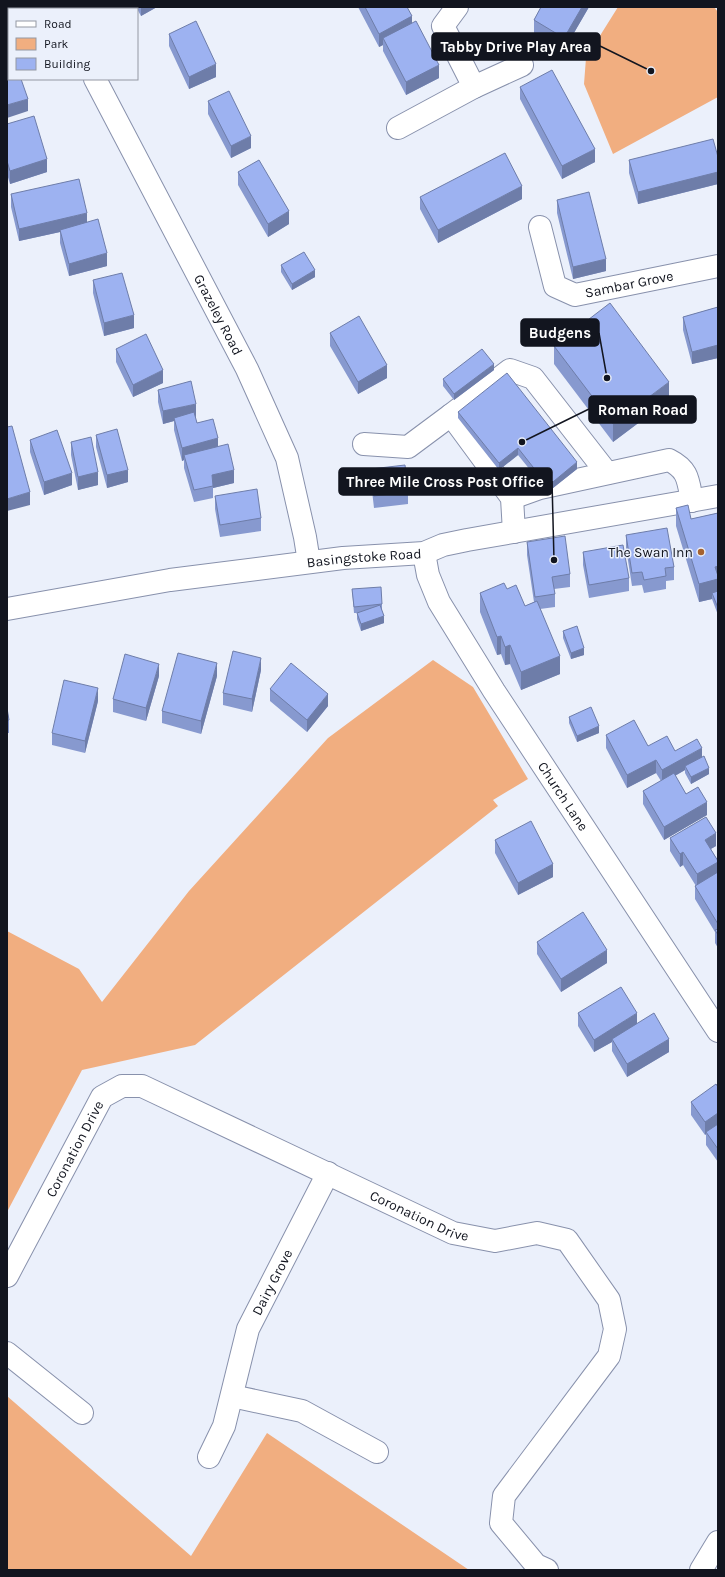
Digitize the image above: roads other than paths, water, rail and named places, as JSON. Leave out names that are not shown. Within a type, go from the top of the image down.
[{"type":"street","points":[[457,7],[443,26],[474,87]]},
{"type":"street","points":[[398,128],[474,87],[522,65]]},
{"type":"street","name":"Grazeley Road","points":[[96,80],[247,369],[284,451],[305,537],[309,562]]},
{"type":"street","name":"Sambar Grove","points":[[540,227],[554,286],[575,295],[718,266]]},
{"type":"street","points":[[364,444],[408,447],[510,370],[533,378],[606,473]]},
{"type":"street","points":[[451,415],[512,498],[514,532]]},
{"type":"street","points":[[512,498],[540,488],[669,460],[679,465],[687,475],[692,501]]},
{"type":"street","name":"Basingstoke Road","points":[[7,609],[170,580],[309,562],[424,554],[443,545],[718,496]]},
{"type":"street","name":"Church Lane","points":[[424,554],[428,575],[439,602],[486,679],[718,1031]]},
{"type":"street","name":"Coronation Drive","points":[[7,1276],[102,1097],[122,1086],[142,1086],[453,1233],[495,1241],[537,1233],[567,1240],[609,1300],[615,1329],[609,1356],[504,1496],[501,1523],[536,1565],[547,1570]]},
{"type":"street","name":"Dairy Grove","points":[[209,1457],[224,1426],[248,1329],[328,1173]]},
{"type":"street","points":[[7,1353],[82,1414]]},
{"type":"street","points":[[232,1396],[302,1411],[376,1452]]},
{"type":"street","points":[[700,1570],[718,1542]]},
{"type":"place","name":"Tabby Drive Play Area","points":[[651,71]]},
{"type":"place","name":"Budgens","points":[[607,378]]},
{"type":"place","name":"Roman Road","points":[[522,442]]},
{"type":"place","name":"The Swan Inn","points":[[701,552]]},
{"type":"place","name":"Three Mile Cross Post Office","points":[[554,560]]}]
